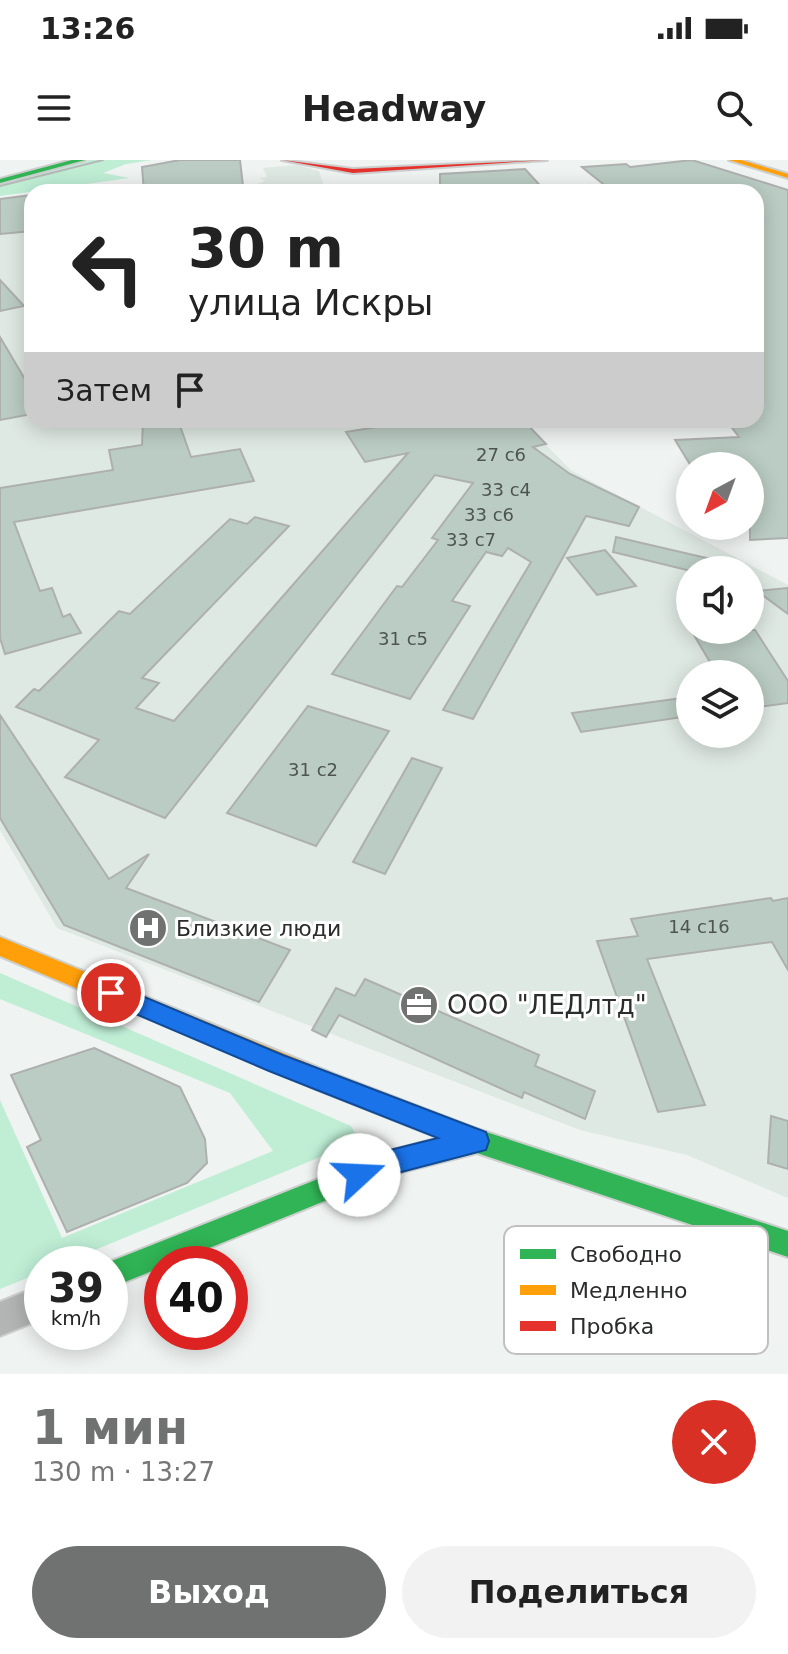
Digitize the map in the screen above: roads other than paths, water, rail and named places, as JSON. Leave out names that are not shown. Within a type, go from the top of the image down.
[{"type":"street","points":[[0,175],[60,160]]},
{"type":"street","points":[[0,181],[81,160]]},
{"type":"street","points":[[286,160],[343,171],[543,160]]},
{"type":"street","points":[[733,160],[788,176]]},
{"type":"street","points":[[0,946],[277,1063],[477,1141],[734,1226]]},
{"type":"street","points":[[128,1268],[386,1164],[477,1141]]},
{"type":"street","points":[[768,1237],[788,1244]]},
{"type":"street","points":[[0,1319],[24,1309]]},
{"type":"tram line","points":[[0,186],[103,160]]},
{"type":"place","name":"Близкие люди","points":[[148,928]]},
{"type":"place","name":"ООО \"ЛЕДлтд\"","points":[[419,1005]]}]
